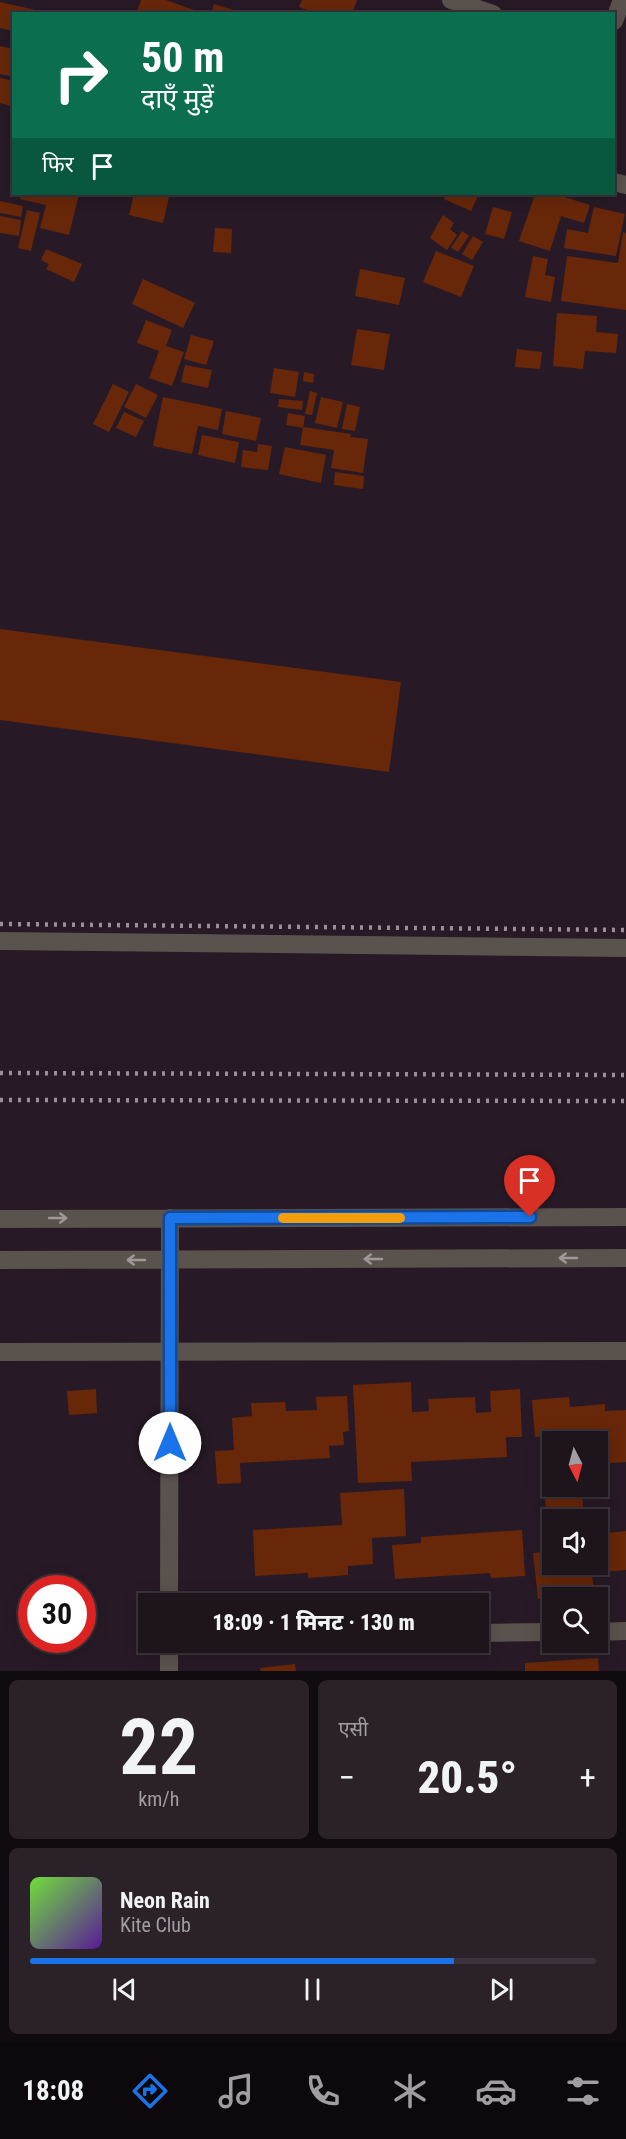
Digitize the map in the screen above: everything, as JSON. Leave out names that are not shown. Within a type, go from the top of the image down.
[{"type":"street","points":[[451,0],[487,12]]},
{"type":"street","points":[[615,18],[622,0]]},
{"type":"street","points":[[0,941],[626,948]]},
{"type":"street","points":[[0,1219],[626,1217]]},
{"type":"street","points":[[169,1593],[170,1218]]},
{"type":"street","points":[[0,1260],[626,1258]]},
{"type":"street","points":[[0,1352],[626,1351]]},
{"type":"street","points":[[608,1632],[626,1631]]},
{"type":"street","points":[[489,1633],[542,1632]]},
{"type":"street","points":[[169,1653],[169,1671]]},
{"type":"building","points":[[141,0],[166,0],[194,10],[194,12],[137,12]]},
{"type":"building","points":[[302,0],[357,0],[353,12],[313,12],[299,7]]},
{"type":"building","points":[[0,2],[45,12],[12,12],[12,31],[0,28]]},
{"type":"building","points":[[214,4],[240,12],[212,12]]},
{"type":"building","points":[[0,46],[12,49],[12,77],[0,74]]},
{"type":"building","points":[[0,78],[12,81],[12,106],[0,103]]},
{"type":"building","points":[[21,195],[79,195],[69,235],[40,228],[46,205],[20,199]]},
{"type":"building","points":[[134,195],[169,197],[163,223],[129,215]]},
{"type":"building","points":[[446,195],[479,195],[471,211],[444,199]]},
{"type":"building","points":[[535,195],[558,195],[590,205],[584,223],[561,216],[550,251],[519,241]]},
{"type":"building","points":[[0,201],[23,206],[21,217],[0,213]]},
{"type":"building","points":[[493,207],[512,212],[504,239],[485,234]]},
{"type":"building","points":[[594,207],[625,214],[616,256],[564,248],[567,229],[588,233]]},
{"type":"building","points":[[27,210],[40,213],[31,251],[18,248]]},
{"type":"building","points":[[443,215],[454,223],[450,229],[457,235],[447,250],[430,238]]},
{"type":"building","points":[[0,216],[21,220],[19,236],[0,233]]},
{"type":"building","points":[[215,228],[232,229],[231,253],[213,252]]},
{"type":"building","points":[[462,231],[469,236],[458,252],[451,248]]},
{"type":"building","points":[[623,232],[626,233],[626,310],[561,301],[567,256],[618,263]]},
{"type":"building","points":[[473,236],[483,242],[472,260],[462,254]]},
{"type":"building","points":[[46,249],[82,264],[74,282],[46,269],[49,264],[41,260]]},
{"type":"building","points":[[436,251],[474,266],[461,297],[423,282]]},
{"type":"building","points":[[533,256],[548,259],[545,275],[555,277],[551,302],[525,297]]},
{"type":"building","points":[[360,269],[405,278],[399,305],[355,296]]},
{"type":"building","points":[[143,279],[195,303],[183,328],[132,304]]},
{"type":"building","points":[[557,313],[597,316],[596,332],[618,334],[616,353],[585,351],[583,369],[553,366]]},
{"type":"building","points":[[146,320],[172,330],[166,346],[184,352],[172,386],[149,378],[159,351],[137,343]]},
{"type":"building","points":[[357,329],[390,334],[384,370],[351,365]]},
{"type":"building","points":[[191,335],[214,341],[206,365],[184,359]]},
{"type":"building","points":[[517,349],[542,352],[540,369],[515,367]]},
{"type":"building","points":[[185,365],[212,370],[208,388],[181,382]]},
{"type":"building","points":[[274,368],[299,372],[295,397],[270,393]]},
{"type":"building","points":[[304,372],[314,374],[313,383],[303,381]]},
{"type":"building","points":[[113,384],[129,392],[109,432],[93,424]]},
{"type":"building","points":[[136,384],[158,395],[146,418],[124,407]]},
{"type":"building","points":[[310,391],[317,393],[312,415],[305,414]]},
{"type":"building","points":[[163,397],[222,409],[218,430],[198,426],[192,454],[153,446]]},
{"type":"building","points":[[321,397],[343,402],[337,428],[315,423]]},
{"type":"building","points":[[279,399],[303,401],[302,410],[278,407]]},
{"type":"building","points":[[347,404],[360,407],[355,431],[342,429]]},
{"type":"building","points":[[226,411],[261,418],[256,441],[222,434]]},
{"type":"building","points":[[124,412],[144,421],[136,437],[116,428]]},
{"type":"building","points":[[288,413],[305,416],[303,428],[286,425]]},
{"type":"building","points":[[303,427],[351,434],[350,437],[368,439],[363,473],[331,468],[334,450],[300,445]]},
{"type":"building","points":[[202,435],[239,442],[235,463],[198,455]]},
{"type":"building","points":[[258,444],[272,446],[268,470],[241,467],[243,450],[257,452]]},
{"type":"building","points":[[285,447],[326,455],[321,483],[279,474]]},
{"type":"building","points":[[335,472],[364,476],[363,489],[334,485]]},
{"type":"building","points":[[0,629],[401,682],[389,772],[0,720]]},
{"type":"building","points":[[411,1382],[412,1412],[429,1411],[428,1399],[475,1397],[476,1413],[491,1412],[490,1391],[520,1389],[522,1437],[506,1437],[507,1457],[411,1462],[412,1481],[358,1483],[353,1385]]},
{"type":"building","points":[[96,1389],[97,1413],[69,1415],[67,1391]]},
{"type":"building","points":[[347,1396],[349,1431],[343,1432],[344,1445],[329,1446],[330,1458],[240,1463],[241,1483],[217,1484],[215,1451],[234,1450],[232,1418],[252,1416],[251,1403],[285,1402],[286,1411],[317,1410],[316,1397]]},
{"type":"building","points":[[569,1397],[570,1407],[605,1404],[605,1411],[626,1410],[626,1462],[608,1463],[608,1431],[542,1431],[542,1436],[535,1437],[532,1400]]},
{"type":"building","points":[[404,1489],[406,1536],[372,1538],[373,1564],[348,1566],[348,1575],[308,1578],[308,1573],[255,1576],[253,1530],[342,1525],[340,1493]]},
{"type":"building","points":[[582,1497],[583,1509],[546,1509],[545,1498]]},
{"type":"building","points":[[522,1530],[525,1576],[491,1578],[490,1573],[395,1579],[392,1545],[421,1543],[421,1537]]},
{"type":"building","points":[[626,1531],[626,1570],[608,1571],[608,1533]]},
{"type":"building","points":[[542,1552],[542,1575],[592,1575],[593,1587],[542,1587],[542,1599],[538,1599],[533,1553]]},
{"type":"building","points":[[598,1658],[599,1671],[525,1671],[525,1663]]},
{"type":"building","points":[[295,1664],[296,1671],[261,1671],[260,1668]]},
{"type":"railway","points":[[0,924],[626,930]]},
{"type":"railway","points":[[0,1073],[626,1075]]},
{"type":"railway","points":[[0,1100],[626,1101]]},
{"type":"slow traffic","points":[[283,1218],[400,1218]]},
{"type":"route","points":[[170,1443],[170,1218],[530,1217]]}]
